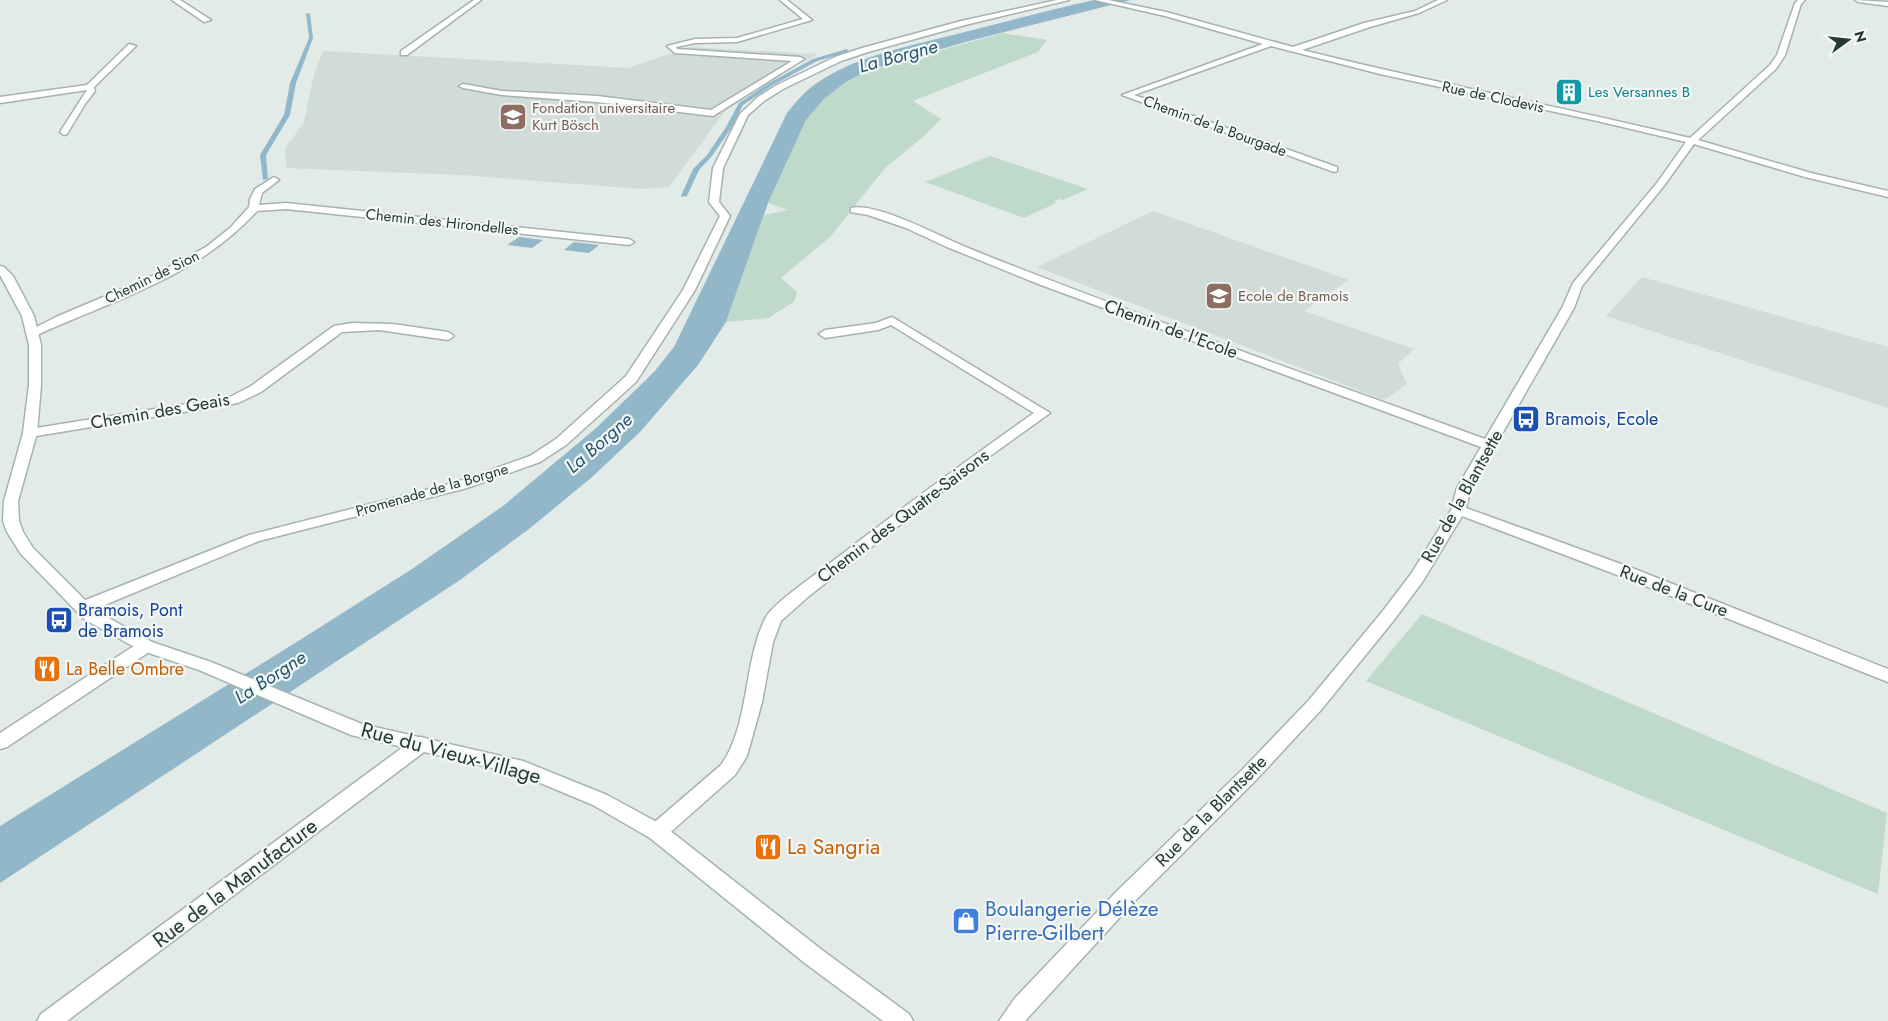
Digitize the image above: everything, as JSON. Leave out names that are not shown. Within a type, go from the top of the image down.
[{"type":"street","points":[[175,0],[207,20]]},
{"type":"street","points":[[404,53],[478,0]]},
{"type":"street","points":[[463,86],[502,93],[597,99],[713,113],[800,59],[675,51],[671,46],[694,41],[738,40],[808,20],[783,0]]},
{"type":"street","name":"Promenade de la Borgne","points":[[84,607],[254,538],[462,484],[535,460],[562,442],[631,379],[668,325],[689,290],[725,216],[714,202],[718,168],[744,114],[761,99],[780,87],[838,58],[964,23],[1066,0]]},
{"type":"street","name":"Rue de Clodevis","points":[[1098,0],[1146,10],[1389,74],[1588,116],[1692,141],[1808,174],[1888,194]]},
{"type":"street","points":[[1146,10],[1152,0]]},
{"type":"street","points":[[1293,50],[1368,25],[1417,12],[1444,0]]},
{"type":"street","points":[[1858,0],[1888,3]]},
{"type":"street","points":[[1875,0],[1888,3]]},
{"type":"street","name":"Rue de la Blantsette","points":[[1011,1021],[1023,1005],[1124,898],[1249,775],[1315,705],[1388,616],[1417,576],[1458,510],[1464,488],[1568,308],[1577,285],[1666,178],[1692,141],[1773,67],[1782,55],[1798,1]]},
{"type":"street","name":"Chemin de la Bourgade","points":[[1271,44],[1126,95],[1334,169]]},
{"type":"street","points":[[64,132],[90,91],[90,87],[132,46]]},
{"type":"street","points":[[0,100],[90,87]]},
{"type":"street","name":"Chemin de Sion","points":[[33,332],[186,264],[222,241],[254,208],[253,201],[258,192],[267,183],[274,180]]},
{"type":"street","name":"Chemin des Hirondelles","points":[[254,208],[286,206],[629,242]]},
{"type":"street","name":"Chemin de l'Ecole","points":[[855,210],[870,212],[910,226],[950,246],[1044,283],[1488,445]]},
{"type":"street","name":"Rue du Vieux-Village","points":[[0,269],[17,294],[28,316],[35,345],[35,385],[30,433],[11,501],[14,532],[27,551],[90,615],[146,646],[205,666],[358,730],[523,768],[600,800],[657,832],[814,958],[901,1021]]},
{"type":"street","name":"Chemin des Quatre-Saisons","points":[[657,832],[728,770],[738,756],[753,702],[764,642],[774,618],[833,569],[956,474],[1043,413],[892,321],[878,326],[826,334]]},
{"type":"street","name":"Chemin des Geais","points":[[30,433],[234,400],[256,389],[338,329],[354,326],[373,326],[448,336]]},
{"type":"street","name":"Rue de la Cure","points":[[1458,510],[1626,572],[1888,676]]},
{"type":"street","points":[[0,742],[146,646]]},
{"type":"street","name":"Rue de la Manufacture","points":[[49,1021],[421,744]]},
{"type":"shaded area","name":"Fondation universitaire Kurt Bösch","points":[[689,47],[816,54],[813,58],[795,65],[724,112],[669,187],[642,189],[461,175],[286,168],[285,149],[304,122],[313,78],[323,51],[628,68]]},
{"type":"shaded area","name":"Ecole de Bramois","points":[[1153,211],[1349,280],[1304,311],[1414,349],[1398,364],[1407,384],[1384,400],[1037,267]]},
{"type":"shaded area","points":[[1642,277],[1888,347],[1888,408],[1606,316]]},
{"type":"green space","points":[[1003,33],[1047,40],[1038,52],[913,101],[941,119],[924,136],[885,168],[830,237],[781,278],[797,292],[794,302],[768,318],[726,322],[764,215],[788,210],[768,203],[806,120],[824,99],[846,82],[868,70]]},
{"type":"green space","points":[[990,156],[1088,189],[1063,200],[1060,199],[1054,202],[1056,203],[1024,218],[925,182]]},
{"type":"green space","points":[[1422,614],[1887,813],[1878,894],[1366,681]]},
{"type":"water","name":"La Borgne","points":[[1094,0],[1131,0],[969,41],[868,70],[846,82],[824,99],[806,120],[768,203],[726,322],[698,365],[640,432],[591,478],[529,529],[460,580],[0,883],[0,826],[412,569],[503,506],[595,429],[654,372],[674,347],[787,113],[799,98],[813,86],[838,71],[869,57]]},
{"type":"water","points":[[519,237],[543,240],[532,248],[507,245]]},
{"type":"water","points":[[574,242],[599,245],[589,253],[564,250]]},
{"type":"waterway","points":[[265,179],[263,155],[287,115],[293,83],[311,38],[308,14]]},
{"type":"waterway","points":[[684,196],[696,169],[709,156],[729,127],[741,104],[771,84],[815,60],[847,51]]},
{"type":"place","name":"Les Versannes B","points":[[1569,92]]},
{"type":"place","name":"Fondation universitaire Kurt Bösch","points":[[513,117]]},
{"type":"place","name":"Ecole de Bramois","points":[[1219,296]]},
{"type":"place","name":"Bramois, Ecole","points":[[1526,419]]},
{"type":"place","name":"Bramois, Pont de Bramois","points":[[59,620]]},
{"type":"place","name":"La Belle Ombre","points":[[47,669]]},
{"type":"place","name":"La Sangria","points":[[768,847]]},
{"type":"place","name":"Boulangerie Délèze Pierre-Gilbert","points":[[966,921]]}]
